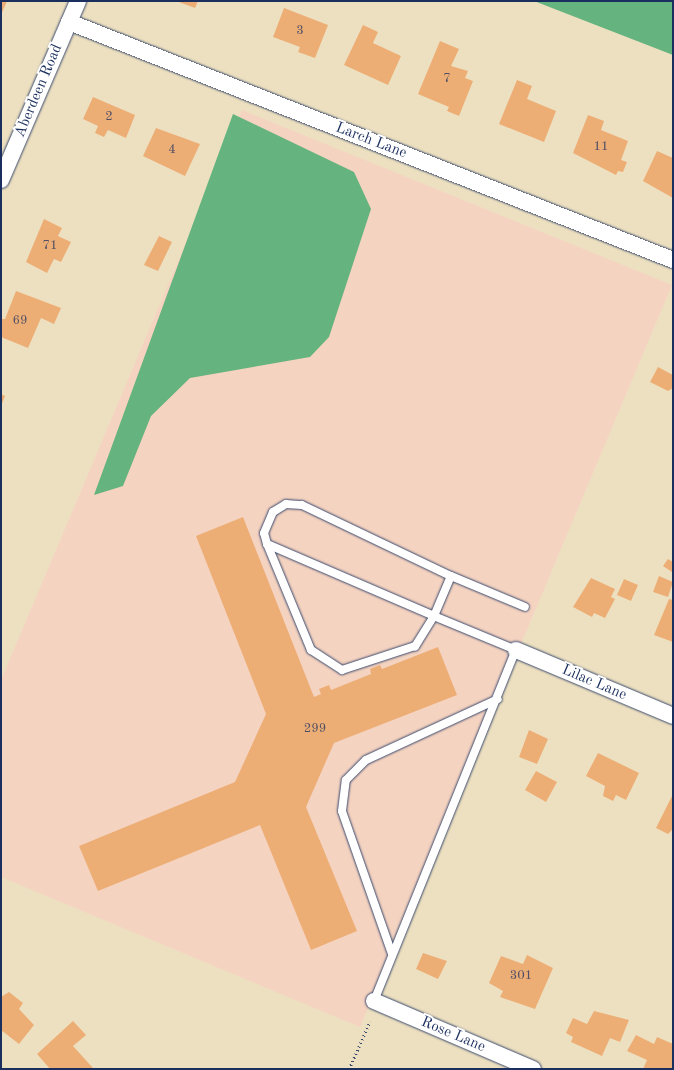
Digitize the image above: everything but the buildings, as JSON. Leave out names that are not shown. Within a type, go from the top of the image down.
[{"type":"street","name":"Aberdeen Road","points":[[1,180],[78,1]]},
{"type":"street","name":"Larch Lane","points":[[69,22],[673,260]]},
{"type":"street","name":"Lilac Lane","points":[[516,650],[673,716]]},
{"type":"street","name":"Rose Lane","points":[[374,1001],[533,1069]]},
{"type":"lane","points":[[451,576],[434,616],[415,646],[342,670],[311,650],[267,544],[264,533],[273,512],[286,504],[302,506],[451,576],[525,607]]},
{"type":"lane","points":[[267,544],[516,650],[498,699],[392,954],[374,1001]]},
{"type":"lane","points":[[392,954],[342,812],[346,780],[366,760],[498,699]]},
{"type":"path","points":[[349,1069],[370,1021]]},
{"type":"shaded area","points":[[242,110],[672,285],[360,1027],[1,877],[1,680]]},
{"type":"green space","points":[[534,1],[673,1],[673,55]]},
{"type":"green space","points":[[233,114],[354,172],[371,209],[329,337],[310,357],[190,378],[151,416],[123,486],[94,495]]}]
